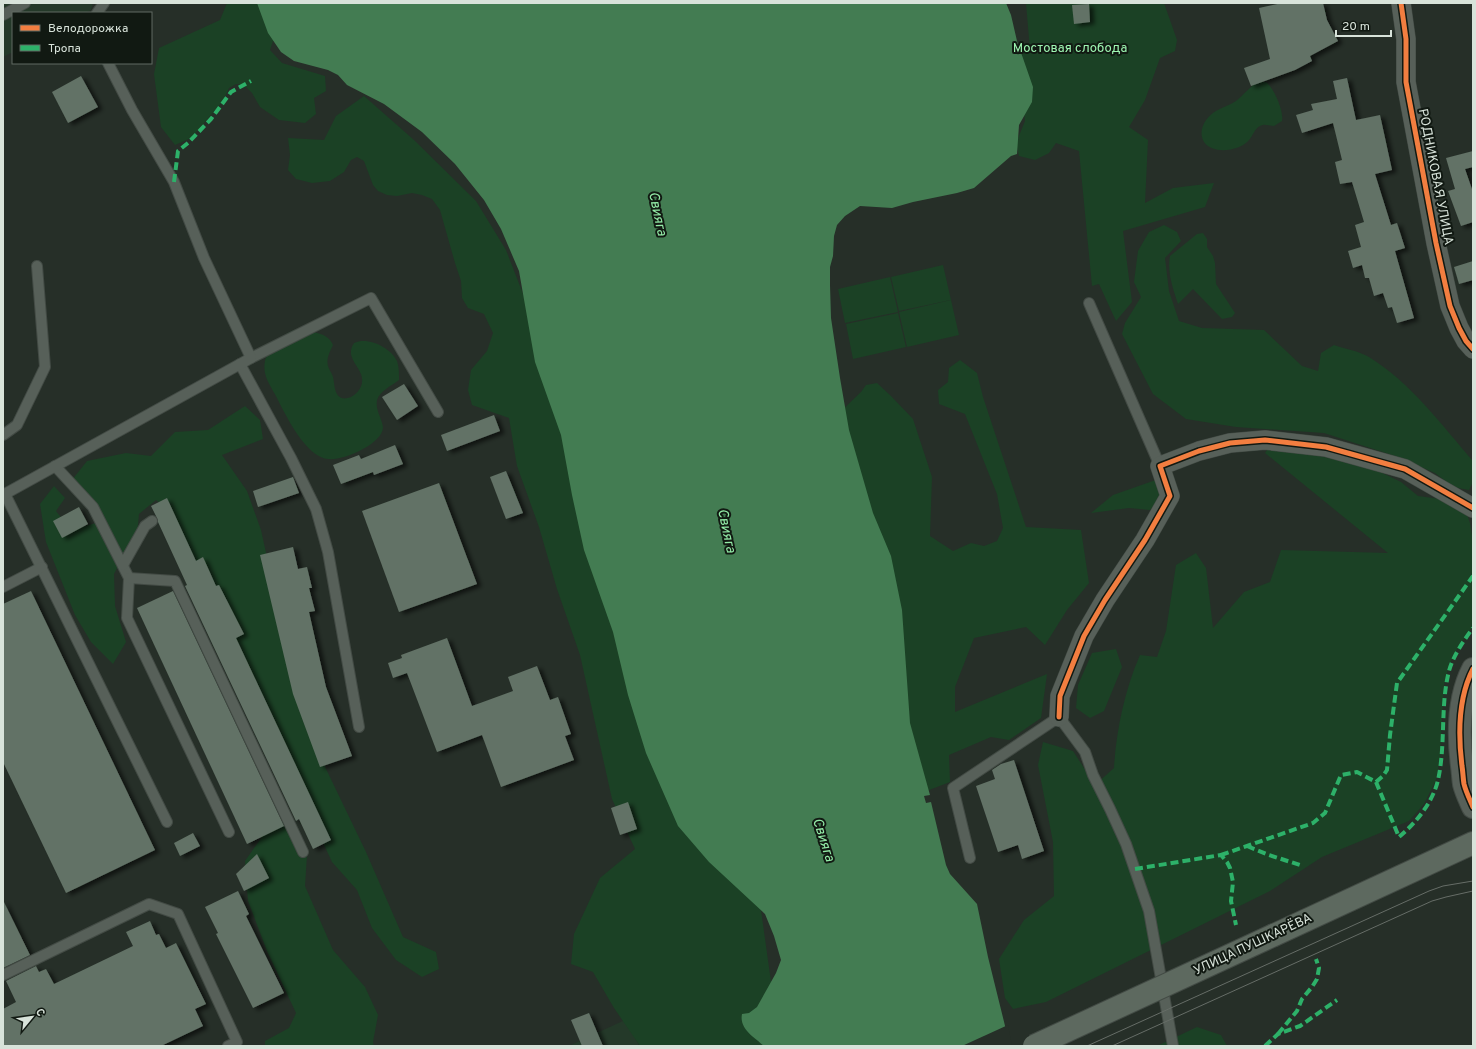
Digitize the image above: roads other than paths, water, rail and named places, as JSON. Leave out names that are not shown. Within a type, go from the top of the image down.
[{"type":"main road","name":"УЛИЦА ПУШКАРЁВА","points":[[1034,1046],[1473,844]]},
{"type":"street","name":"РОДНИКОВАЯ УЛИЦА","points":[[1401,3],[1406,39],[1406,82],[1436,242],[1450,306],[1459,328],[1466,341],[1473,349]]},
{"type":"street","points":[[1059,717],[1060,696],[1084,636],[1105,600],[1145,540],[1170,496],[1160,466],[1199,451],[1230,443],[1265,440],[1326,447],[1405,469],[1473,508]]},
{"type":"street","points":[[1473,669],[1468,679],[1462,702],[1460,724],[1460,747],[1464,784],[1473,807]]},
{"type":"lane","points":[[3,15],[25,3]]},
{"type":"lane","points":[[98,12],[104,3]]},
{"type":"lane","points":[[109,64],[132,110],[174,182],[204,258],[251,358]]},
{"type":"lane","points":[[3,435],[17,424],[45,367],[37,266]]},
{"type":"lane","points":[[167,822],[42,567],[4,494],[251,358],[371,298],[438,412]]},
{"type":"lane","points":[[1089,303],[1160,466]]},
{"type":"lane","points":[[240,364],[291,458],[316,509],[328,552],[358,728]]},
{"type":"lane","points":[[55,466],[93,507],[123,565],[129,578],[127,618],[229,832]]},
{"type":"lane","points":[[123,565],[145,526],[152,521]]},
{"type":"lane","points":[[3,587],[42,567]]},
{"type":"lane","points":[[129,578],[175,581],[303,852]]},
{"type":"lane","points":[[970,858],[953,788],[1059,717],[1085,752],[1093,775],[1110,808],[1131,856],[1149,911],[1173,1046]]},
{"type":"lane","points":[[3,975],[149,904],[178,914],[237,1042],[228,1046]]},
{"type":"water","name":"Свияга","points":[[257,3],[1006,3],[1033,87],[1032,102],[1019,125],[1017,154],[1011,156],[974,188],[892,208],[860,206],[845,216],[837,225],[834,236],[833,256],[830,267],[830,285],[831,318],[849,430],[873,513],[891,556],[902,610],[910,723],[930,795],[924,796],[926,803],[931,802],[946,865],[950,874],[977,904],[988,957],[1010,1046],[764,1046],[745,1028],[742,1014],[749,1013],[757,1007],[776,973],[781,960],[774,936],[765,914],[709,862],[678,826],[646,753],[628,695],[613,632],[584,550],[561,435],[535,362],[519,271],[501,229],[484,200],[455,164],[422,132],[384,104],[347,85],[338,75],[328,70],[294,61],[281,52],[268,33]]},
{"type":"tram line","points":[[1087,1046],[1429,891],[1443,886],[1473,881]]},
{"type":"tram line","points":[[1112,1046],[1432,901],[1473,891]]},
{"type":"park label","name":"Мостовая слобода","points":[[1070,49]]}]
